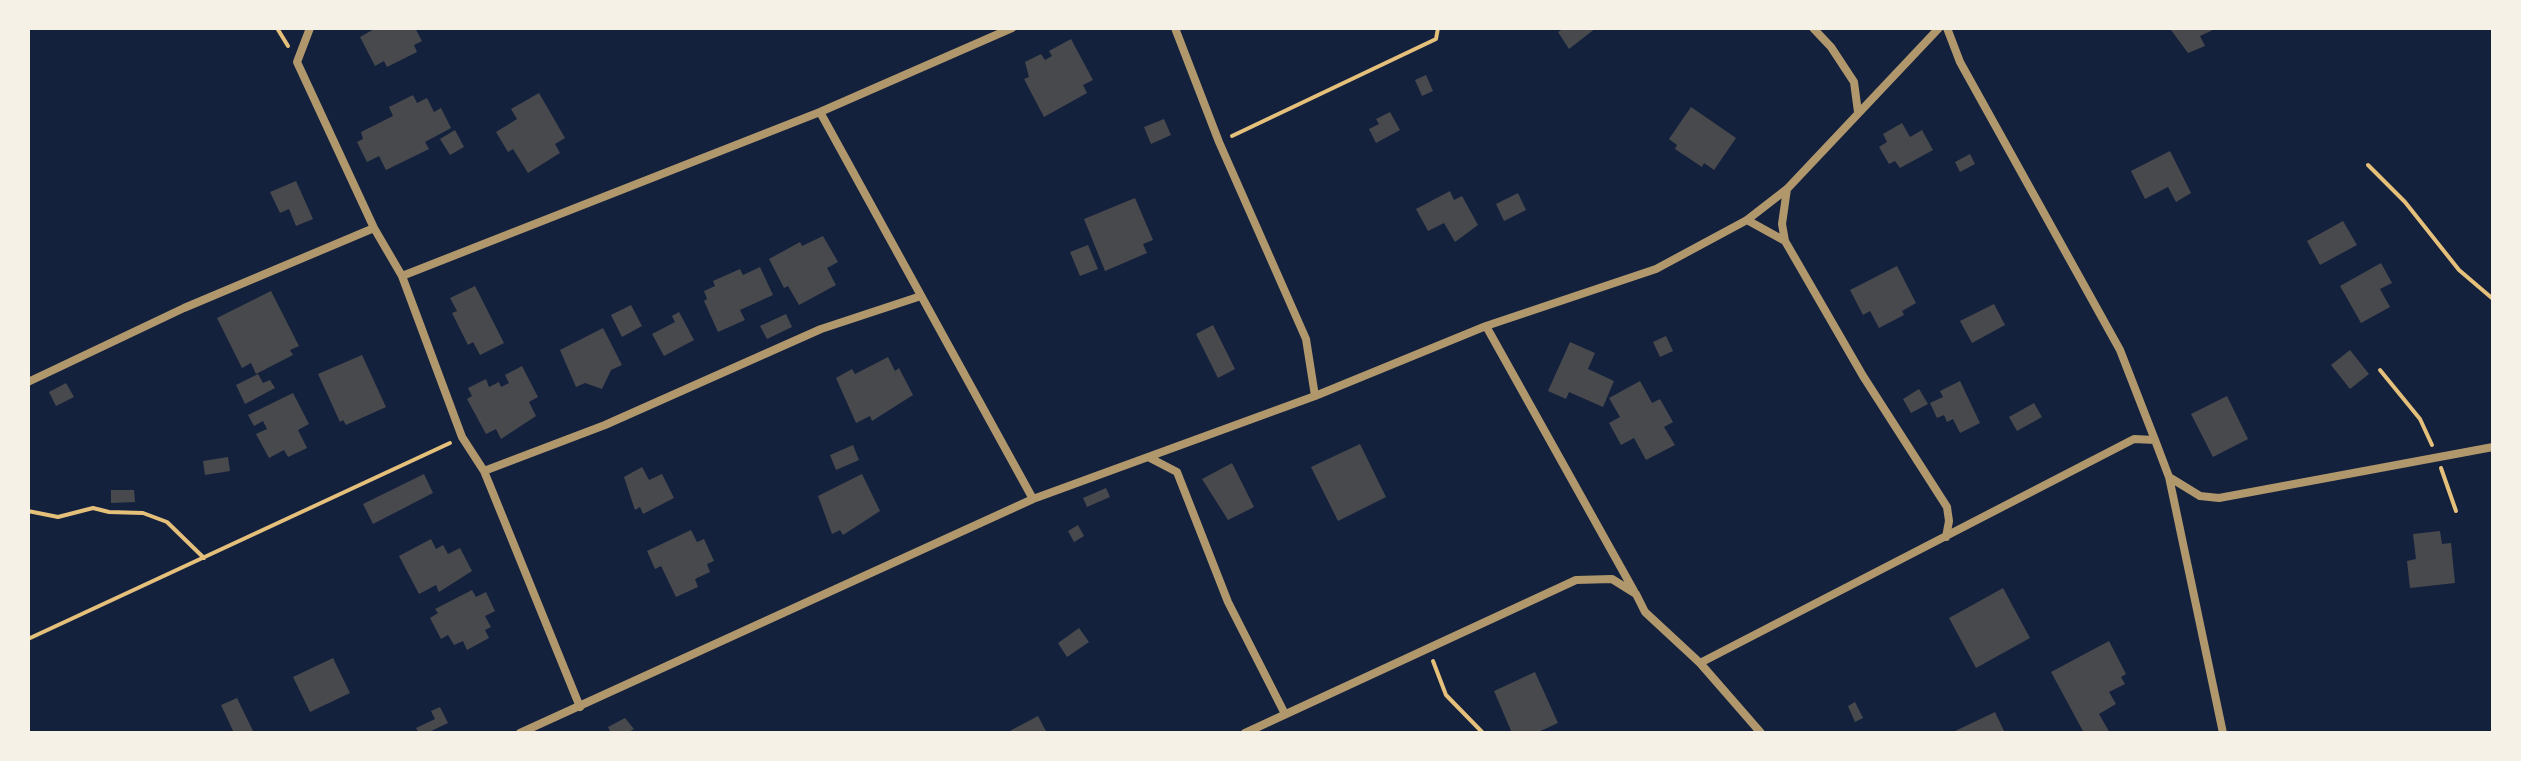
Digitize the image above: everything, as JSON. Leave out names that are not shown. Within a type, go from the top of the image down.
[{"type":"street","points":[[310,28],[297,62],[374,228],[402,276],[462,437],[484,471],[580,707]]},
{"type":"street","points":[[402,276],[820,112],[1012,28]]},
{"type":"street","points":[[1175,28],[1219,142],[1306,339],[1315,396]]},
{"type":"street","points":[[1813,28],[1831,47],[1854,82],[1858,112]]},
{"type":"street","points":[[520,733],[1033,499],[1315,396],[1486,326],[1656,269],[1747,220],[1787,189],[1939,28]]},
{"type":"street","points":[[1947,28],[1960,62],[2120,350],[2169,477],[2223,733]]},
{"type":"street","points":[[820,112],[1033,499]]},
{"type":"street","points":[[1787,189],[1782,224],[1785,241],[1863,376],[1947,507],[1949,521],[1946,537]]},
{"type":"street","points":[[1747,220],[1785,241]]},
{"type":"street","points":[[28,382],[184,308],[374,228]]},
{"type":"street","points":[[484,471],[605,425],[821,329],[921,296]]},
{"type":"street","points":[[1486,326],[1645,612],[1700,663],[1761,733]]},
{"type":"street","points":[[1700,663],[2134,439],[2155,440]]},
{"type":"street","points":[[2169,477],[2200,496],[2219,498],[2493,447]]},
{"type":"street","points":[[1150,458],[1177,472],[1228,602],[1285,714]]},
{"type":"street","points":[[1245,733],[1576,580],[1612,579],[1636,594]]},
{"type":"path","points":[[1219,142],[1436,39],[1438,28]]},
{"type":"path","points":[[2368,165],[2405,202],[2459,270],[2493,299]]},
{"type":"path","points":[[2380,370],[2420,419],[2438,458],[2456,511]]},
{"type":"path","points":[[28,639],[462,437]]},
{"type":"path","points":[[28,511],[58,517],[93,508],[143,513],[167,522],[204,558]]},
{"type":"path","points":[[1428,648],[1446,695],[1483,733]]},
{"type":"building","points":[[376,28],[415,28],[422,41],[414,45],[417,52],[387,67],[384,61],[375,66],[360,37]]},
{"type":"building","points":[[1565,28],[1596,28],[1569,49],[1558,32]]},
{"type":"building","points":[[2217,28],[2200,36],[2205,46],[2188,53],[2171,30]]},
{"type":"building","points":[[1071,39],[1093,80],[1083,85],[1087,93],[1044,117],[1024,79],[1029,77],[1025,62],[1041,54],[1045,60],[1052,56],[1049,51]]},
{"type":"building","points":[[1426,75],[1433,91],[1422,96],[1415,80]]},
{"type":"building","points":[[539,93],[565,138],[555,144],[560,153],[528,173],[513,149],[508,152],[496,132],[517,119],[511,109]]},
{"type":"building","points":[[413,95],[417,103],[427,98],[434,112],[441,108],[451,128],[425,142],[429,149],[386,170],[379,156],[367,162],[357,142],[363,139],[361,132],[393,116],[389,107]]},
{"type":"building","points":[[1691,107],[1736,138],[1714,170],[1704,163],[1702,167],[1675,149],[1677,145],[1669,139]]},
{"type":"building","points":[[1390,112],[1400,130],[1376,143],[1369,129],[1379,124],[1376,119]]},
{"type":"building","points":[[1164,119],[1171,135],[1151,144],[1144,127]]},
{"type":"building","points":[[1902,123],[1910,137],[1922,130],[1933,150],[1900,168],[1895,161],[1889,164],[1879,147],[1887,142],[1883,134]]},
{"type":"building","points":[[455,130],[464,147],[450,155],[440,139]]},
{"type":"building","points":[[2170,151],[2191,193],[2176,202],[2168,187],[2145,199],[2131,171]]},
{"type":"building","points":[[1970,154],[1975,164],[1960,172],[1955,162]]},
{"type":"building","points":[[296,181],[313,219],[296,226],[289,209],[280,213],[270,192]]},
{"type":"building","points":[[1450,191],[1454,200],[1462,196],[1478,225],[1455,242],[1444,223],[1428,231],[1416,209]]},
{"type":"building","points":[[1518,193],[1526,210],[1504,221],[1496,204]]},
{"type":"building","points":[[1135,198],[1153,240],[1143,244],[1147,253],[1105,271],[1084,219]]},
{"type":"building","points":[[2343,221],[2357,245],[2320,265],[2307,241]]},
{"type":"building","points":[[823,236],[838,262],[827,268],[836,285],[799,305],[788,286],[784,288],[769,259],[800,242],[802,246]]},
{"type":"building","points":[[1088,245],[1098,269],[1080,276],[1070,252]]},
{"type":"building","points":[[2381,263],[2392,283],[2380,289],[2390,307],[2361,323],[2340,286]]},
{"type":"building","points":[[1897,266],[1916,303],[1902,311],[1904,315],[1879,328],[1870,311],[1863,315],[1850,290]]},
{"type":"building","points":[[760,267],[773,295],[740,310],[745,320],[718,332],[704,301],[707,299],[704,291],[715,286],[713,281],[740,269],[743,275]]},
{"type":"building","points":[[475,286],[504,343],[480,355],[473,342],[468,345],[452,313],[457,311],[450,298]]},
{"type":"building","points":[[271,291],[299,346],[290,350],[293,355],[256,374],[251,363],[242,368],[217,318]]},
{"type":"building","points":[[1994,304],[2005,325],[1972,343],[1960,321]]},
{"type":"building","points":[[631,305],[642,326],[622,337],[611,315]]},
{"type":"building","points":[[679,312],[694,340],[664,356],[652,334],[675,322],[672,316]]},
{"type":"building","points":[[786,314],[792,327],[767,339],[760,326]]},
{"type":"building","points":[[1213,325],[1235,369],[1218,378],[1196,334]]},
{"type":"building","points":[[603,328],[622,365],[611,370],[602,389],[585,383],[576,387],[560,350]]},
{"type":"building","points":[[1666,336],[1673,351],[1660,357],[1653,342]]},
{"type":"building","points":[[1570,342],[1595,353],[1588,369],[1614,381],[1603,407],[1569,392],[1566,399],[1548,391]]},
{"type":"building","points":[[2350,350],[2369,374],[2350,389],[2331,365]]},
{"type":"building","points":[[362,355],[386,407],[346,425],[343,420],[340,422],[318,374]]},
{"type":"building","points":[[888,357],[895,371],[899,368],[913,395],[872,421],[870,416],[856,423],[836,378],[852,369],[855,374]]},
{"type":"building","points":[[522,366],[538,397],[529,402],[536,416],[501,439],[496,429],[486,434],[467,399],[472,396],[468,388],[486,379],[489,387],[499,382],[501,387],[509,383],[505,375]]},
{"type":"building","points":[[258,374],[263,383],[270,380],[275,388],[245,404],[236,385]]},
{"type":"building","points":[[1640,381],[1652,403],[1660,399],[1673,422],[1664,427],[1675,445],[1646,460],[1634,438],[1621,445],[1609,423],[1620,417],[1609,398]]},
{"type":"building","points":[[1960,381],[1980,423],[1960,433],[1953,419],[1947,422],[1944,415],[1937,418],[1930,403],[1943,397],[1940,391]]},
{"type":"building","points":[[66,383],[74,397],[56,406],[49,392]]},
{"type":"building","points":[[1919,389],[1928,404],[1911,413],[1903,399]]},
{"type":"building","points":[[293,393],[309,424],[298,430],[307,448],[288,457],[284,450],[269,458],[256,434],[267,429],[263,421],[254,426],[248,415]]},
{"type":"building","points":[[2227,396],[2248,439],[2213,457],[2191,414]]},
{"type":"building","points":[[2034,403],[2042,417],[2017,431],[2009,417]]},
{"type":"building","points":[[1360,444],[1386,497],[1338,521],[1311,467]]},
{"type":"building","points":[[853,445],[859,460],[836,470],[830,455]]},
{"type":"building","points":[[228,457],[230,471],[205,475],[203,461]]},
{"type":"building","points":[[1232,463],[1254,507],[1228,520],[1202,479]]},
{"type":"building","points":[[642,467],[649,480],[662,474],[674,498],[643,514],[640,507],[635,510],[624,477]]},
{"type":"building","points":[[424,474],[433,493],[373,524],[363,504]]},
{"type":"building","points":[[862,474],[880,511],[843,535],[840,530],[832,534],[818,496]]},
{"type":"building","points":[[1106,488],[1110,497],[1087,507],[1083,498]]},
{"type":"building","points":[[111,490],[134,490],[135,502],[111,503]]},
{"type":"building","points":[[1078,525],[1084,536],[1074,542],[1068,531]]},
{"type":"building","points":[[691,530],[697,542],[704,539],[714,561],[707,564],[710,572],[695,579],[698,587],[676,597],[661,566],[655,569],[647,551]]},
{"type":"building","points":[[2440,531],[2442,544],[2451,543],[2455,583],[2410,588],[2407,561],[2416,559],[2413,534]]},
{"type":"building","points":[[431,539],[436,549],[443,545],[448,554],[460,548],[472,571],[439,592],[436,585],[419,594],[399,556]]},
{"type":"building","points":[[2003,588],[2030,638],[1976,668],[1949,618]]},
{"type":"building","points":[[472,590],[476,597],[486,592],[495,611],[485,616],[491,627],[485,630],[489,638],[467,650],[463,641],[454,645],[448,635],[441,639],[430,618],[438,613],[435,609]]},
{"type":"building","points":[[1079,628],[1089,642],[1067,657],[1058,643]]},
{"type":"building","points":[[2109,641],[2126,674],[2121,677],[2125,684],[2109,692],[2116,704],[2099,714],[2110,733],[2084,733],[2051,672]]},
{"type":"building","points":[[333,658],[350,693],[310,712],[293,677]]},
{"type":"building","points":[[1535,672],[1558,723],[1536,733],[1512,733],[1494,691]]},
{"type":"building","points":[[237,698],[254,733],[234,733],[221,705]]},
{"type":"building","points":[[1855,702],[1863,718],[1855,722],[1848,706]]},
{"type":"building","points":[[440,707],[448,723],[427,733],[419,733],[416,728],[435,719],[431,711]]},
{"type":"building","points":[[1995,712],[2005,733],[1951,733]]},
{"type":"building","points":[[1038,716],[1047,733],[1006,733]]},
{"type":"building","points":[[625,718],[634,729],[627,733],[611,733],[608,727]]}]
